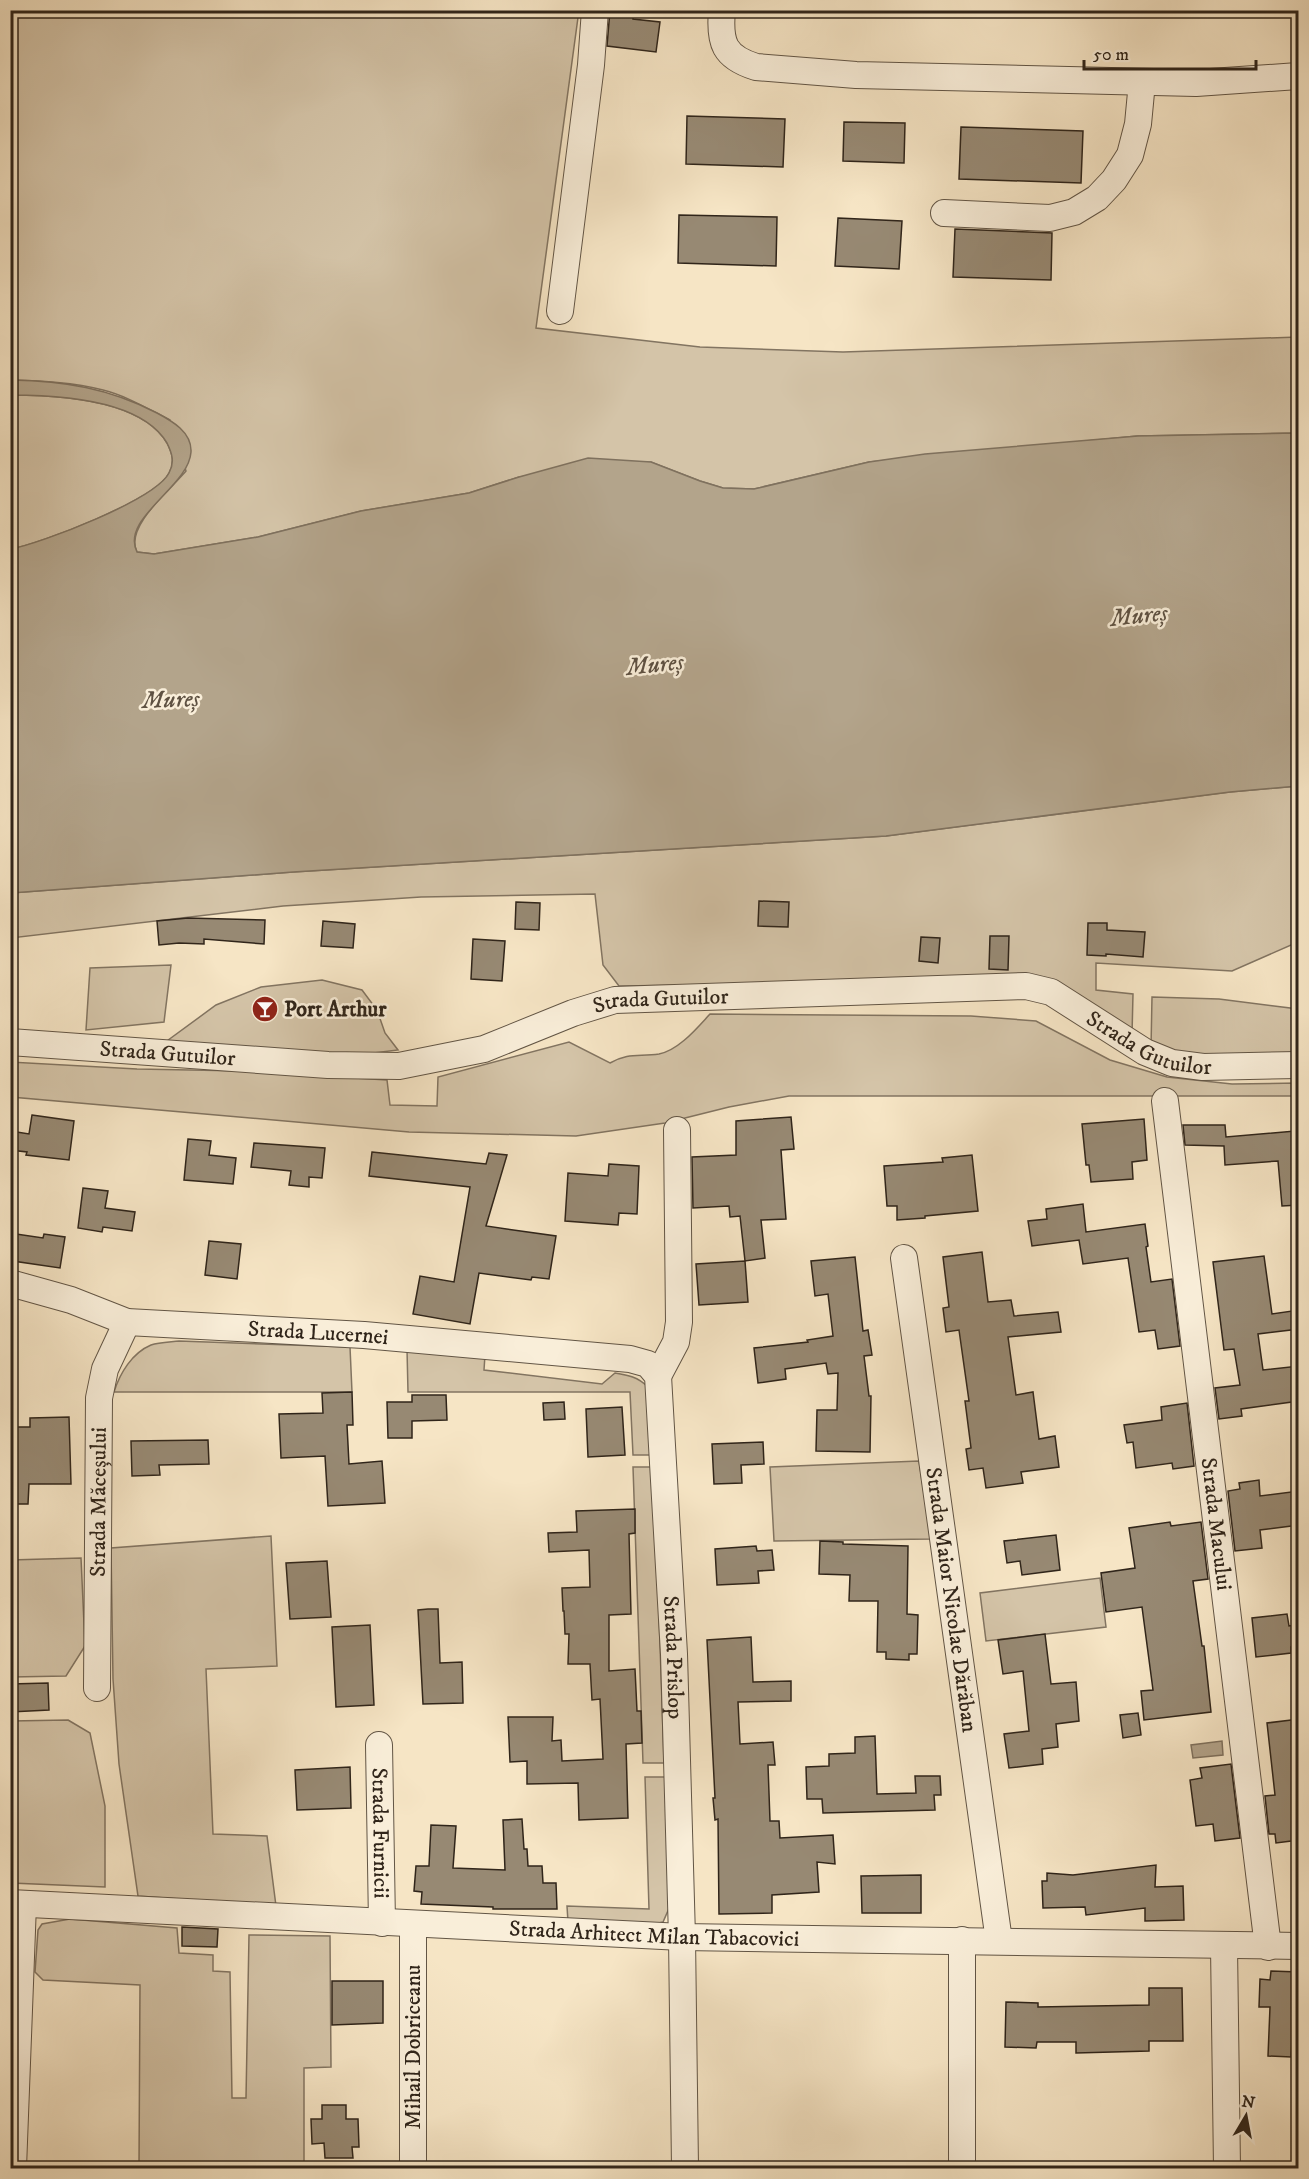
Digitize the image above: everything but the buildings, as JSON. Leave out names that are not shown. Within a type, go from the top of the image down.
[{"type":"street","points":[[561,311],[591,65],[595,10]]},
{"type":"street","points":[[722,10],[720,30],[728,52],[741,62],[756,67],[856,75],[1196,83],[1299,76]]},
{"type":"street","points":[[944,213],[1050,218],[1074,212],[1097,198],[1114,180],[1130,155],[1138,124],[1142,82]]},
{"type":"street","name":"Strada Gutuilor","points":[[10,1042],[328,1065],[399,1066],[484,1049],[573,1013],[615,1000],[1026,986],[1051,992],[1145,1052],[1172,1063],[1203,1067],[1299,1065]]},
{"type":"street","name":"Strada Macului","points":[[1165,1101],[1268,1947]]},
{"type":"street","points":[[658,1376],[676,1342],[679,1322],[677,1130]]},
{"type":"street","name":"Strada Maior Nicolae Dărăban","points":[[904,1258],[999,1941]]},
{"type":"street","name":"Strada Lucernei","points":[[10,1283],[71,1300],[128,1322],[364,1335],[630,1359],[648,1364],[658,1376]]},
{"type":"street","name":"Strada Măceșului","points":[[98,1688],[99,1398],[105,1369],[128,1322]]},
{"type":"street","name":"Strada Prislop","points":[[658,1376],[674,1654],[682,1937],[685,2169]]},
{"type":"street","name":"Strada Furnicii","points":[[379,1745],[382,1923]]},
{"type":"street","points":[[13,2169],[17,1904]]},
{"type":"street","name":"Strada Arhitect Milan Tabacovici","points":[[17,1904],[682,1937],[1299,1946]]},
{"type":"street","name":"Mihail Dobriceanu","points":[[413,1924],[413,2169]]},
{"type":"street","points":[[962,1940],[962,2169]]},
{"type":"street","points":[[1224,1946],[1227,2169]]},
{"type":"shaded area","points":[[579,10],[536,328],[700,347],[843,352],[1298,337],[1298,433],[1137,436],[869,462],[754,489],[723,488],[651,462],[519,477],[469,493],[361,511],[258,537],[154,554],[137,552],[135,542],[137,531],[143,520],[186,471],[170,420],[129,399],[92,387],[45,381],[11,380],[11,11]]},
{"type":"shaded area","points":[[11,395],[51,396],[96,402],[138,417],[155,428],[167,443],[172,458],[169,473],[159,484],[121,507],[71,529],[11,549]]},
{"type":"shaded area","points":[[1298,786],[1298,942],[1232,971],[1096,963],[1096,990],[1133,994],[1132,1035],[1064,990],[928,982],[619,986],[603,965],[595,894],[421,897],[283,906],[11,938],[11,893],[293,872],[886,836],[1230,792]]},
{"type":"shaded area","points":[[171,965],[164,1022],[86,1030],[90,968]]},
{"type":"shaded area","points":[[322,980],[362,990],[377,1010],[385,1033],[398,1050],[365,1054],[160,1046],[216,1005],[261,987]]},
{"type":"shaded area","points":[[1152,997],[1219,999],[1298,1009],[1298,1061],[1215,1063],[1151,1048]]},
{"type":"shaded area","points":[[710,1014],[971,1016],[1036,1021],[1110,1060],[1167,1077],[1232,1084],[1298,1083],[1298,1096],[789,1096],[729,1107],[665,1123],[576,1136],[409,1132],[11,1097],[10,1062],[137,1069],[243,1071],[387,1080],[390,1105],[437,1106],[438,1077],[569,1042],[610,1063],[629,1056],[659,1054],[674,1048]]},
{"type":"shaded area","points":[[179,1341],[350,1347],[352,1392],[114,1392],[123,1371],[138,1353],[154,1344]]},
{"type":"shaded area","points":[[407,1349],[485,1355],[484,1370],[602,1384],[615,1373],[633,1377],[648,1387],[654,1455],[633,1455],[630,1392],[408,1392]]},
{"type":"shaded area","points":[[919,1461],[931,1539],[774,1541],[770,1467]]},
{"type":"shaded area","points":[[633,1467],[654,1467],[664,1763],[643,1763]]},
{"type":"shaded area","points":[[271,1536],[277,1666],[206,1669],[213,1834],[267,1836],[276,1906],[138,1896],[119,1764],[113,1679],[111,1548]]},
{"type":"shaded area","points":[[81,1558],[85,1646],[66,1676],[11,1677],[10,1560]]},
{"type":"shaded area","points":[[1100,1578],[1106,1627],[986,1641],[980,1593]]},
{"type":"shaded area","points":[[68,1720],[90,1733],[105,1806],[105,1887],[11,1883],[11,1721]]},
{"type":"shaded area","points":[[645,1777],[666,1777],[670,1906],[663,1922],[654,1924],[568,1922],[567,1906],[649,1909]]},
{"type":"shaded area","points":[[70,1919],[177,1928],[179,1953],[213,1955],[213,1971],[230,1972],[232,2098],[246,2098],[249,1935],[330,1936],[331,2067],[304,2068],[304,2168],[139,2168],[140,1985],[43,1980],[35,1972],[38,1930],[42,1924]]},
{"type":"water","name":"Mureș","points":[[11,380],[68,384],[121,397],[157,413],[185,433],[191,452],[187,465],[179,478],[146,515],[134,539],[137,552],[154,554],[258,537],[361,511],[469,493],[588,458],[651,462],[723,488],[754,489],[869,462],[925,454],[1138,436],[1298,433],[1298,786],[1230,792],[886,836],[293,872],[11,893],[11,549],[96,519],[143,495],[159,484],[169,473],[172,461],[167,443],[155,428],[138,417],[96,402],[51,396],[11,395]]},
{"type":"water","points":[[1222,1741],[1223,1755],[1193,1758],[1191,1745]]},
{"type":"place","name":"Port Arthur","points":[[265,1009]]}]
